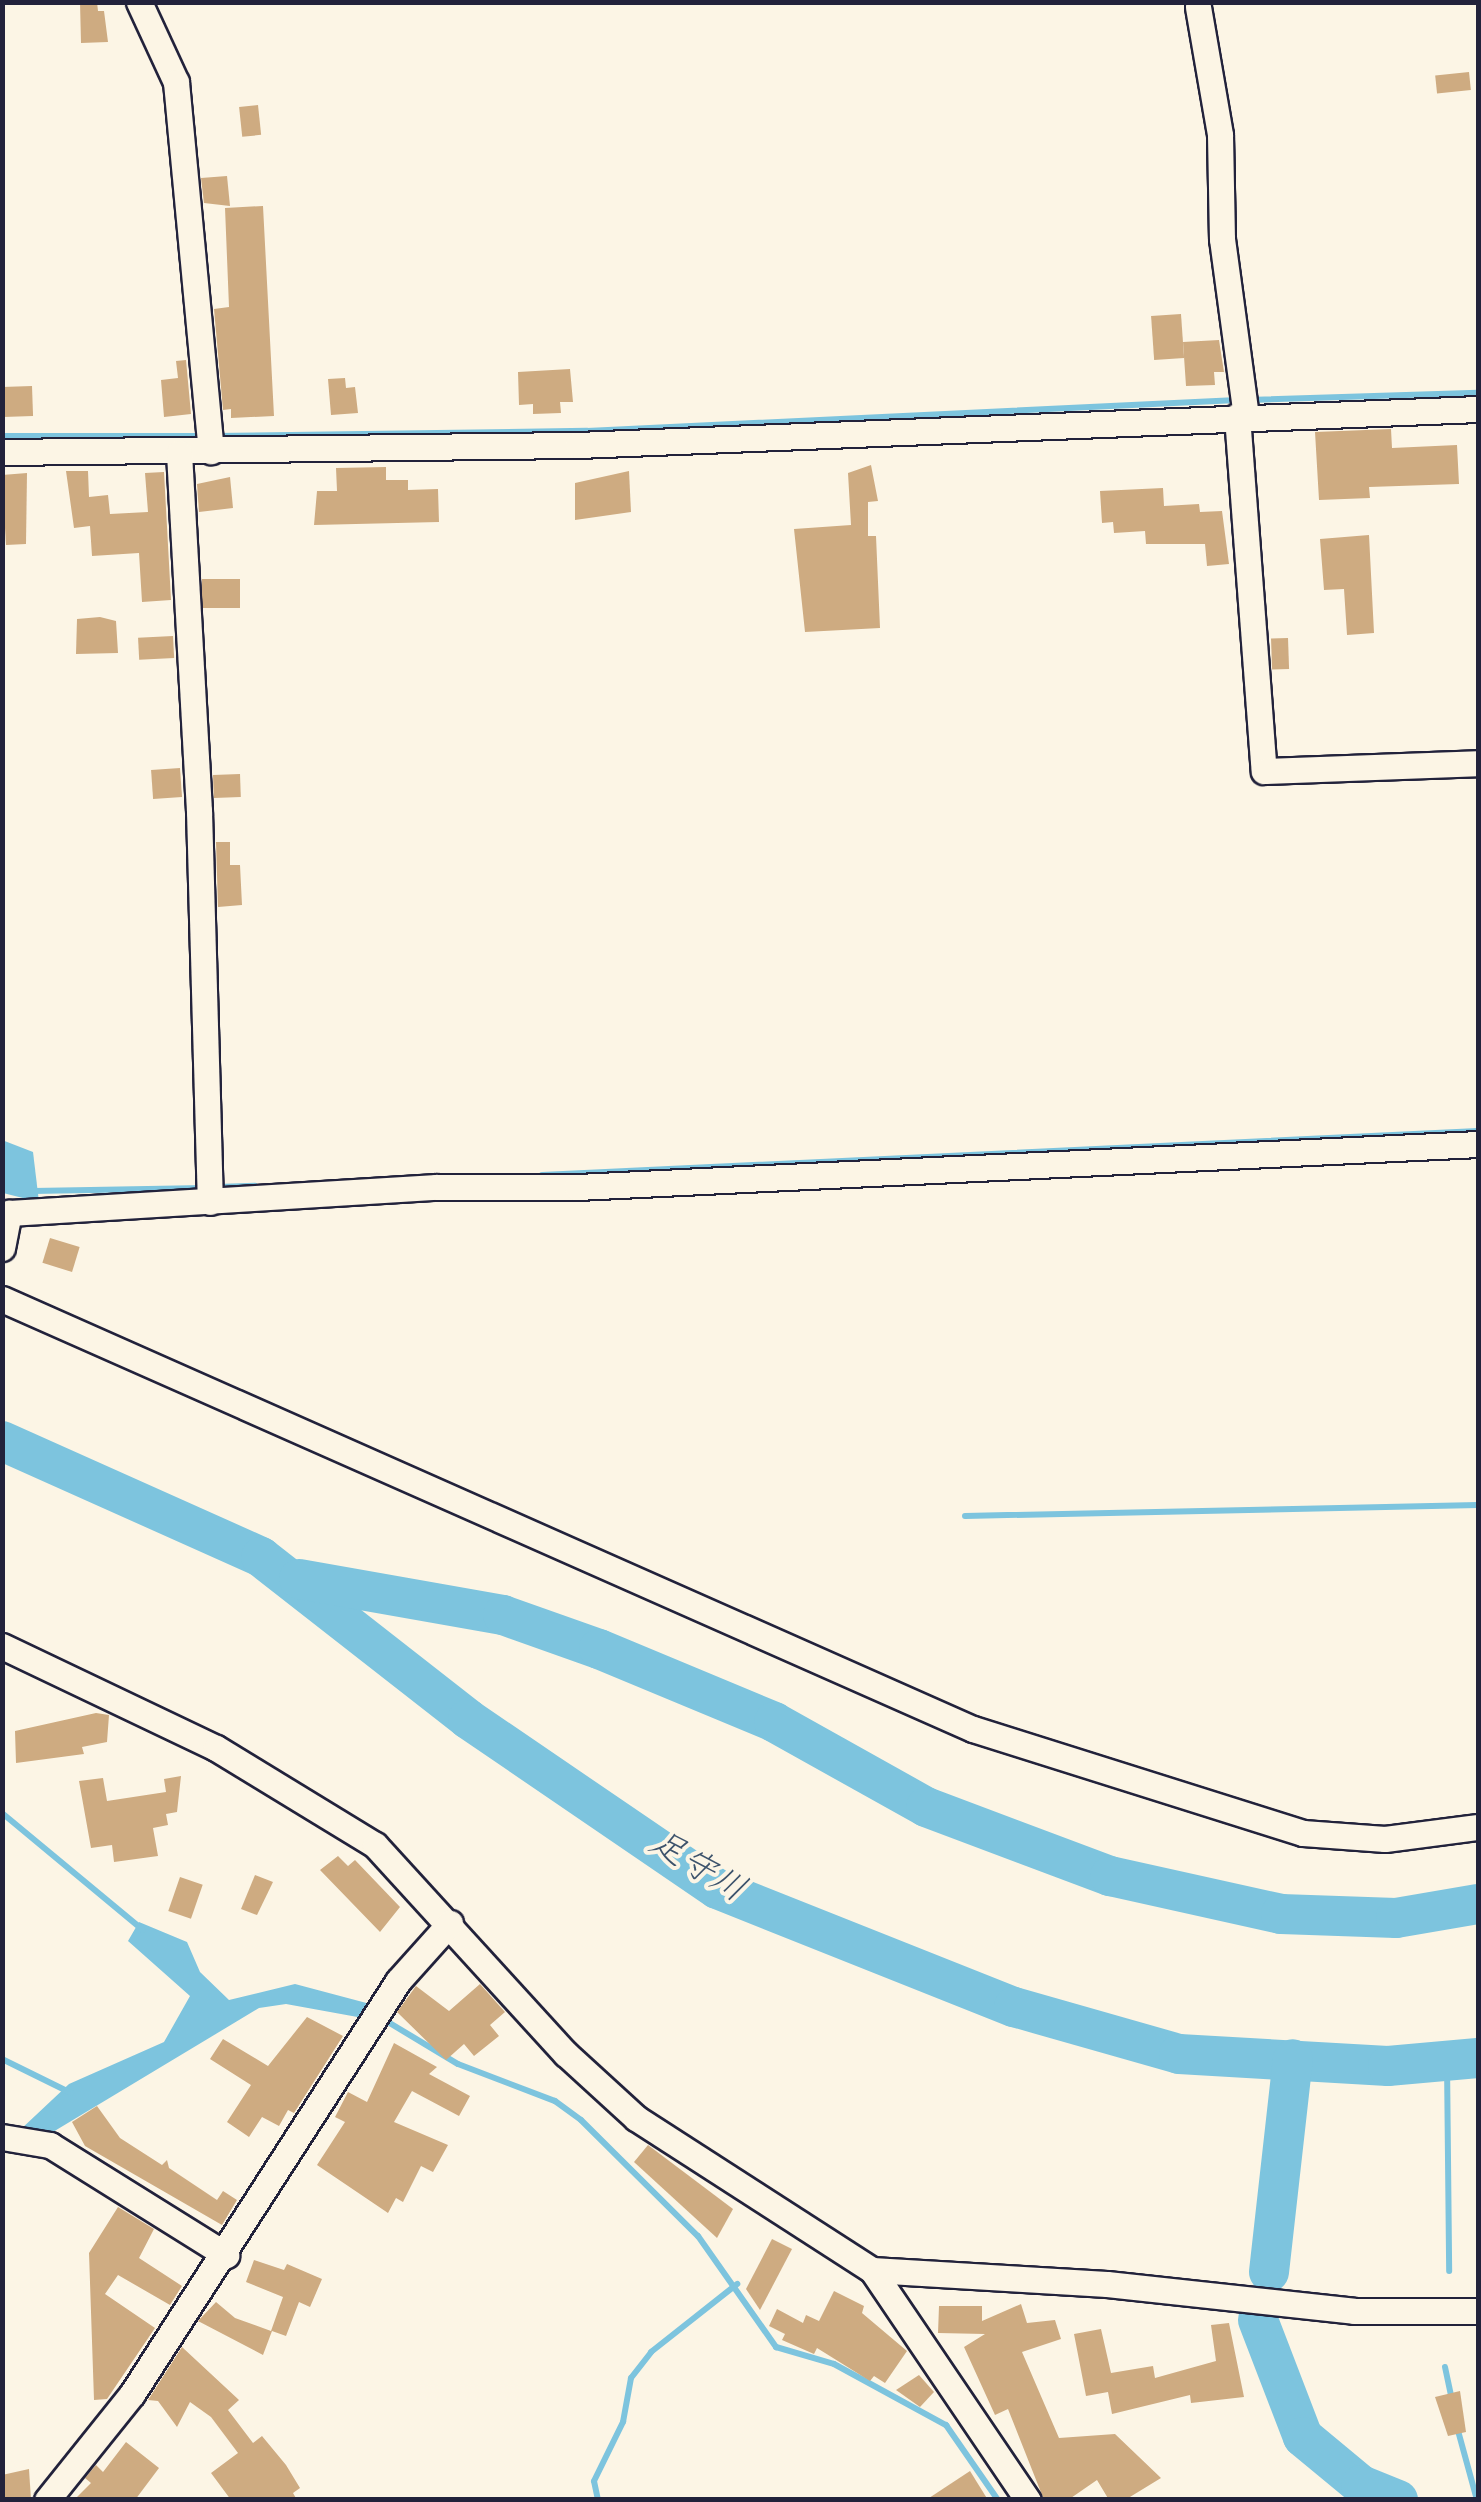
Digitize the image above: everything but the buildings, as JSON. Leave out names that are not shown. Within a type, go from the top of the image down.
[{"type":"street","points":[[139,2],[176,82],[210,441]]},
{"type":"street","points":[[1198,7],[1222,145],[1222,239],[1243,408],[1264,771],[1478,763]]},
{"type":"street","points":[[2,452],[179,452],[210,441],[578,445],[1243,408],[1478,409]]},
{"type":"street","points":[[179,452],[200,811],[209,1192]]},
{"type":"street","points":[[2,1248],[9,1213],[209,1192],[1478,1144]]},
{"type":"street","points":[[2,1299],[973,1729],[1303,1833],[1385,1840],[1478,1828]]},
{"type":"street","points":[[2,1646],[311,1801],[375,1845],[566,2054],[636,2118],[872,2270],[1028,2500]]},
{"type":"street","points":[[46,2500],[132,2394],[377,2015],[450,1923]]},
{"type":"street","points":[[5,2137],[38,2142],[226,2254]]},
{"type":"street","points":[[872,2270],[1107,2284],[1354,2311],[1478,2311]]},
{"type":"water","points":[[2,1140],[33,1152],[39,1202],[3,1193]]},
{"type":"water","points":[[139,1922],[187,1942],[200,1972],[229,2000],[295,1984],[374,2005],[363,2018],[286,2004],[259,2008],[23,2150],[3,2146],[69,2084],[164,2042],[190,1996],[128,1941]]},
{"type":"waterway","points":[[1250,400],[1478,393]]},
{"type":"waterway","points":[[216,436],[587,431],[1237,400]]},
{"type":"waterway","points":[[2,436],[203,436]]},
{"type":"waterway","points":[[542,1175],[1478,1131]]},
{"type":"waterway","points":[[217,1187],[255,1186]]},
{"type":"waterway","points":[[33,1191],[205,1188]]},
{"type":"waterway","name":"足守川","points":[[2,1441],[261,1557],[468,1719],[717,1889],[1014,2007],[1179,2054],[1388,2066],[1478,2058]]},
{"type":"waterway","points":[[965,1516],[1478,1505]]},
{"type":"waterway","points":[[299,1579],[503,1615],[599,1649],[774,1722],[926,1807],[1110,1876],[1281,1914],[1396,1918],[1478,1904]]},
{"type":"waterway","points":[[2,1813],[143,1930]]},
{"type":"waterway","points":[[383,2019],[458,2064],[555,2101],[581,2120],[698,2236],[776,2347],[834,2364],[946,2425],[998,2500]]},
{"type":"waterway","points":[[2,2059],[71,2093]]},
{"type":"waterway","points":[[1269,2272],[1293,2059]]},
{"type":"waterway","points":[[1447,2063],[1449,2271]]},
{"type":"waterway","points":[[598,2500],[594,2481],[623,2422],[631,2378],[651,2352],[737,2284]]},
{"type":"waterway","points":[[1258,2320],[1303,2437],[1361,2485],[1398,2500]]},
{"type":"waterway","points":[[1445,2367],[1452,2400]]},
{"type":"waterway","points":[[1457,2427],[1477,2500]]}]
